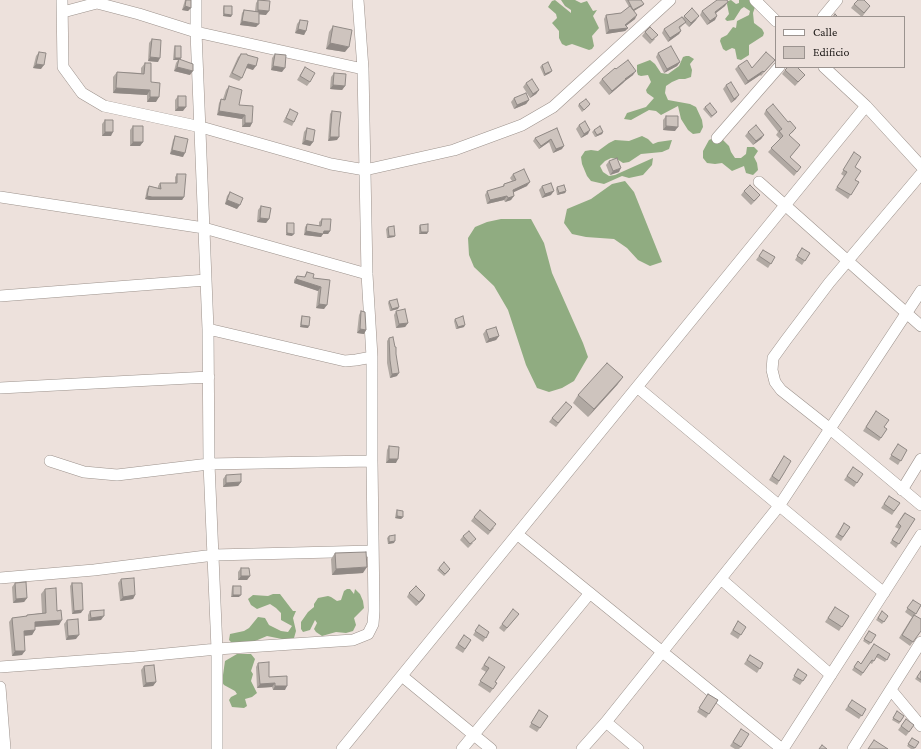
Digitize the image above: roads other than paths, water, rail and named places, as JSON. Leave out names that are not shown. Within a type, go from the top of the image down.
[{"type":"street","points":[[62,0],[63,67],[82,93],[104,106],[201,127],[331,164],[365,170],[454,150],[522,125],[553,107],[670,0]]},
{"type":"street","points":[[196,0],[208,330],[209,464],[217,649],[217,749]]},
{"type":"street","points":[[0,667],[217,649],[353,640],[368,634],[373,624],[374,611],[372,357],[367,274],[363,69],[358,0]]},
{"type":"street","points":[[755,0],[775,20]]},
{"type":"street","points":[[824,16],[837,0]]},
{"type":"street","points":[[63,12],[97,3],[139,14],[196,32],[363,69]]},
{"type":"street","points":[[717,138],[778,68]]},
{"type":"street","points":[[825,68],[866,106],[921,166]]},
{"type":"street","points":[[342,749],[866,106]]},
{"type":"street","points":[[921,174],[848,261],[786,340],[773,358],[772,370],[775,382],[781,390],[830,428],[921,506]]},
{"type":"street","points":[[758,182],[921,326]]},
{"type":"street","points":[[0,197],[204,228],[367,274]]},
{"type":"street","points":[[0,296],[206,280]]},
{"type":"street","points":[[582,749],[663,652],[779,506],[921,291]]},
{"type":"street","points":[[208,330],[345,360],[356,360],[372,357]]},
{"type":"street","points":[[0,388],[209,376]]},
{"type":"street","points":[[637,387],[884,593]]},
{"type":"street","points":[[902,490],[921,459]]},
{"type":"street","points":[[50,461],[84,472],[117,475],[209,464],[372,461]]},
{"type":"street","points":[[517,534],[783,749],[921,535]]},
{"type":"street","points":[[0,578],[94,570],[214,555],[373,551]]},
{"type":"street","points":[[721,579],[831,675]]},
{"type":"street","points":[[462,749],[590,593]]},
{"type":"street","points":[[853,749],[921,642]]},
{"type":"street","points":[[402,676],[491,749]]},
{"type":"street","points":[[0,687],[4,749]]},
{"type":"street","points":[[891,690],[921,726]]},
{"type":"street","points":[[606,722],[638,749]]}]
